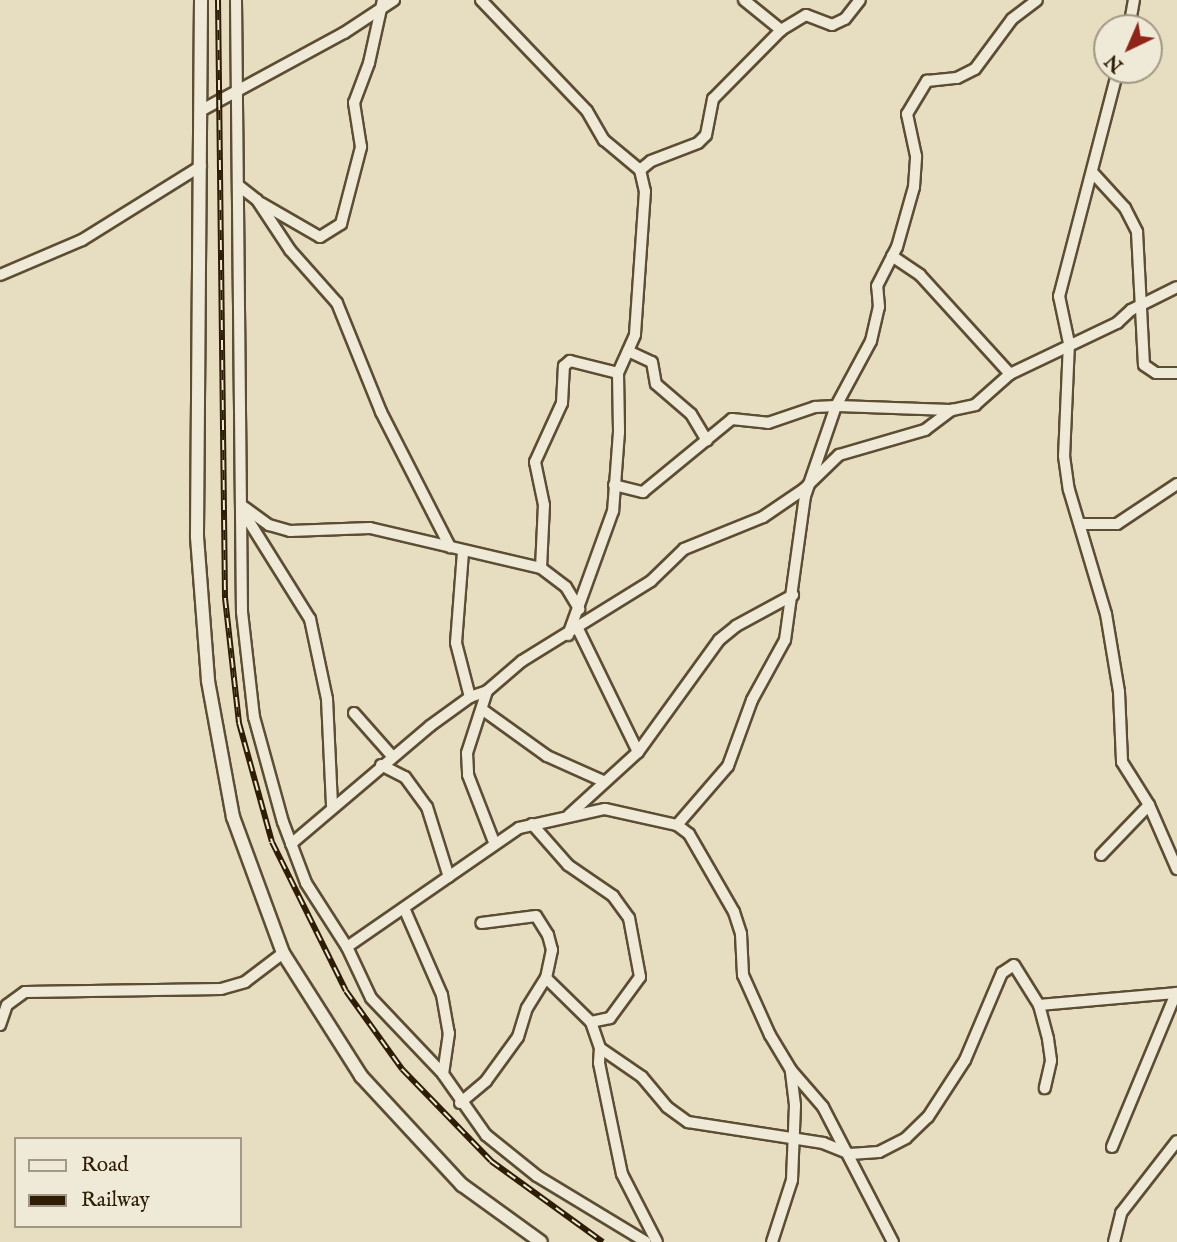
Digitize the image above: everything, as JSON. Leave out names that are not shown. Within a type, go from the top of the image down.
[{"type":"street","points":[[201,0],[197,537],[208,681],[233,817],[283,953],[385,1108],[462,1185],[541,1242]]},
{"type":"street","points":[[236,0],[246,664],[254,717],[291,844],[316,903],[347,947],[371,998],[443,1074],[460,1102],[486,1135],[537,1176],[646,1242]]},
{"type":"street","points":[[202,110],[394,0]]},
{"type":"street","points":[[481,0],[570,92],[604,140],[640,170],[645,191],[635,335],[618,373],[620,432],[613,511],[568,635]]},
{"type":"street","points":[[744,0],[781,30]]},
{"type":"street","points":[[640,170],[651,161],[698,143],[706,135],[713,100],[781,30],[806,15],[832,25],[845,19],[860,0]]},
{"type":"street","points":[[677,825],[728,766],[752,700],[785,640],[805,496],[836,406],[871,341],[879,307],[877,286],[892,256],[914,187],[916,156],[906,119],[911,105],[931,78],[957,78],[975,69],[1016,14],[1037,0]]},
{"type":"street","points":[[239,186],[257,200],[320,237],[341,224],[361,147],[354,103],[383,4]]},
{"type":"street","points":[[1114,84],[1059,296],[1069,343],[1064,456],[1069,490],[1082,524],[1106,614],[1119,692],[1122,762],[1149,805],[1177,869]]},
{"type":"street","points":[[0,275],[82,240],[201,166]]},
{"type":"street","points":[[1091,172],[1125,208],[1137,232],[1144,365],[1156,373],[1177,373]]},
{"type":"street","points":[[257,200],[290,250],[337,303],[381,412],[450,547]]},
{"type":"street","points":[[892,256],[920,275],[1010,374]]},
{"type":"street","points":[[614,485],[643,492],[733,419],[768,423],[815,407],[952,410],[975,405],[1010,374],[1069,343],[1117,323],[1140,306],[1177,287]]},
{"type":"street","points":[[628,351],[652,362],[656,384],[691,414],[707,442]]},
{"type":"street","points":[[541,568],[544,505],[535,462],[562,403],[564,366],[570,361],[618,373]]},
{"type":"street","points":[[291,844],[381,765],[470,697],[487,691],[522,661],[578,629],[651,581],[684,549],[763,517],[811,482],[839,455],[925,430],[952,410]]},
{"type":"street","points":[[1082,524],[1117,524],[1177,484]]},
{"type":"street","points":[[244,510],[269,526],[290,531],[370,528],[463,552],[541,568],[566,587],[579,609]]},
{"type":"street","points":[[244,510],[310,619],[327,699],[332,806]]},
{"type":"street","points":[[463,552],[456,643],[470,697]]},
{"type":"street","points":[[569,816],[603,781],[638,752],[719,640],[793,595]]},
{"type":"street","points":[[578,629],[638,752]]},
{"type":"street","points":[[487,691],[467,752],[468,775],[494,842]]},
{"type":"street","points":[[482,709],[547,756],[603,781]]},
{"type":"street","points":[[354,713],[392,756]]},
{"type":"street","points":[[381,765],[405,777],[427,807],[449,877]]},
{"type":"street","points":[[1101,855],[1149,805]]},
{"type":"street","points":[[347,947],[449,877],[494,842],[532,824],[605,809],[677,825],[688,834],[734,912],[741,934],[743,975],[769,1035],[791,1070],[823,1107],[850,1154],[893,1242]]},
{"type":"street","points":[[532,824],[568,865],[613,896],[629,918],[640,977],[610,1018],[591,1022]]},
{"type":"street","points":[[404,908],[442,995],[449,1033],[443,1074]]},
{"type":"street","points":[[460,1102],[503,1060],[546,978],[552,950],[548,935],[536,916],[481,923]]},
{"type":"street","points":[[0,1025],[7,1005],[25,992],[221,989],[245,982],[283,953]]},
{"type":"street","points":[[600,1048],[642,1077],[667,1107],[688,1122],[823,1143],[850,1154],[879,1152],[894,1145],[928,1116],[965,1060],[1002,973],[1014,965],[1039,1005],[1051,1061],[1045,1088]]},
{"type":"street","points":[[546,978],[591,1022],[600,1048],[600,1063],[622,1174],[657,1242]]},
{"type":"street","points":[[1039,1005],[1177,993],[1112,1147]]},
{"type":"street","points":[[772,1242],[792,1181],[794,1140],[791,1070]]},
{"type":"street","points":[[1114,1242],[1121,1213],[1177,1141]]},
{"type":"railway","points":[[218,0],[225,598],[239,723],[272,842],[346,991],[402,1069],[491,1161],[603,1242]]}]
